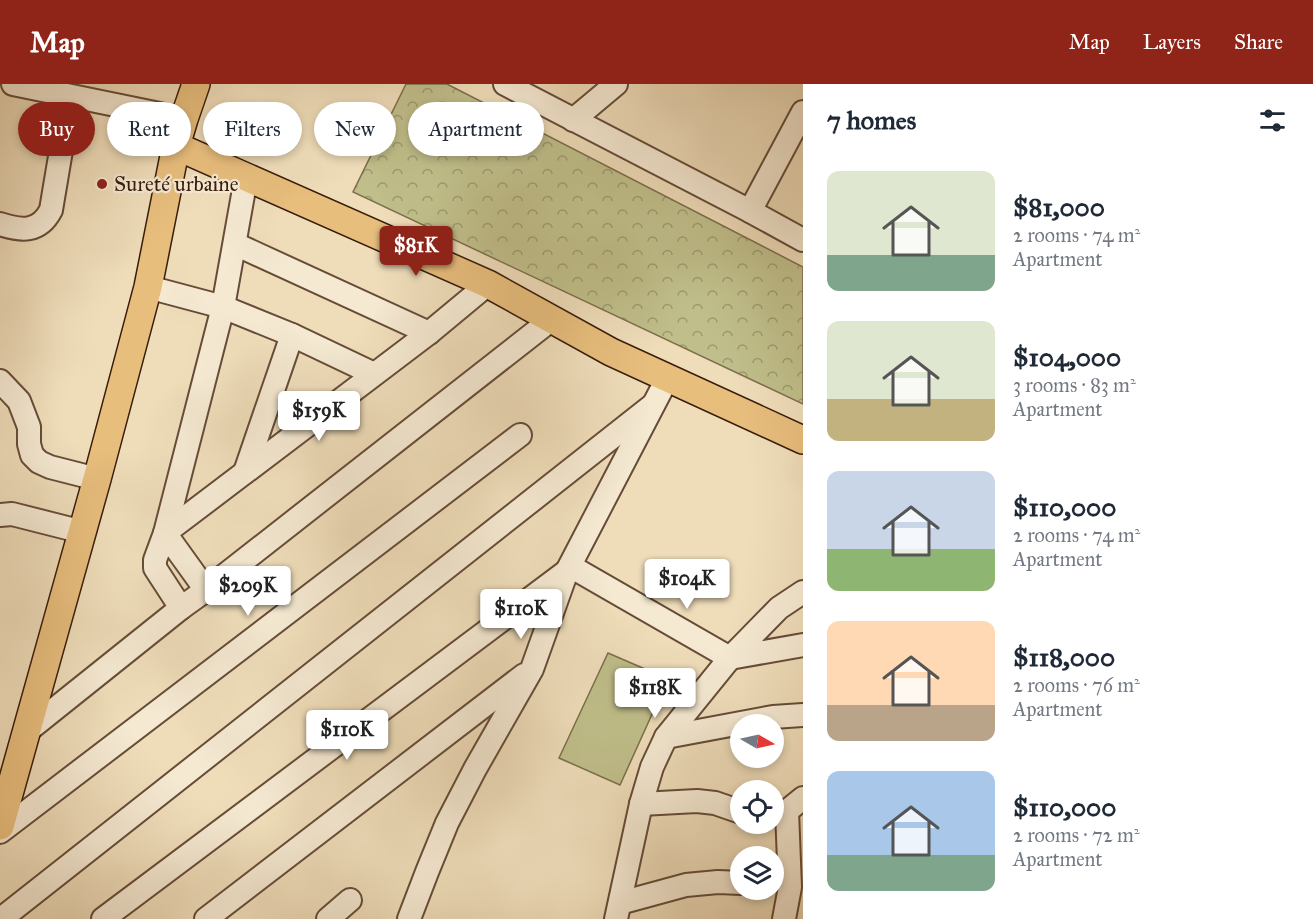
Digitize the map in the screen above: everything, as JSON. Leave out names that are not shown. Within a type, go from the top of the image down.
[{"type":"main road","points":[[190,102],[196,84]]},
{"type":"main road","points":[[191,153],[488,284],[611,352],[803,440]]},
{"type":"main road","points":[[0,826],[83,532],[148,287],[174,156]]},
{"type":"street","points":[[13,84],[107,104]]},
{"type":"street","points":[[505,84],[803,240]]},
{"type":"street","points":[[573,120],[616,84]]},
{"type":"street","points":[[0,224],[16,229],[29,229],[47,218],[51,210],[70,97]]},
{"type":"street","points":[[750,211],[803,112]]},
{"type":"street","points":[[182,608],[155,568],[155,560],[165,533],[223,307],[246,178]]},
{"type":"street","points":[[235,244],[429,333]]},
{"type":"street","points":[[165,533],[429,333],[488,284]]},
{"type":"street","points":[[148,287],[223,307],[292,335],[374,374]]},
{"type":"street","points":[[26,732],[552,320]]},
{"type":"street","points":[[245,472],[292,335]]},
{"type":"street","points":[[409,919],[447,823],[532,669],[569,568],[669,377]]},
{"type":"street","points":[[0,381],[19,401],[29,427],[29,444],[32,455],[39,462],[50,467],[97,480]]},
{"type":"street","points":[[1,919],[653,405]]},
{"type":"street","points":[[0,832],[520,435]]},
{"type":"street","points":[[0,515],[12,514],[83,532]]},
{"type":"street","points":[[165,533],[206,591]]},
{"type":"street","points":[[569,568],[730,658],[803,645]]},
{"type":"street","points":[[103,919],[569,568]]},
{"type":"street","points":[[618,911],[641,804],[652,767],[666,737],[730,658],[779,608],[803,592]]},
{"type":"street","points":[[206,919],[532,669]]},
{"type":"street","points":[[666,737],[773,717],[803,715]]},
{"type":"street","points":[[641,804],[697,801],[715,803],[730,808]]},
{"type":"street","points":[[784,919],[789,886],[788,808]]},
{"type":"street","points":[[618,911],[686,885],[730,883]]},
{"type":"street","points":[[328,919],[350,900]]},
{"type":"green space","points":[[406,84],[447,84],[482,102],[408,102],[408,156],[544,156],[544,134],[803,267],[803,404],[353,192],[371,156],[396,156],[396,104]]},
{"type":"green space","points":[[608,653],[668,679],[620,785],[559,758]]},
{"type":"place","name":"Sureté urbaine","points":[[102,184]]}]
